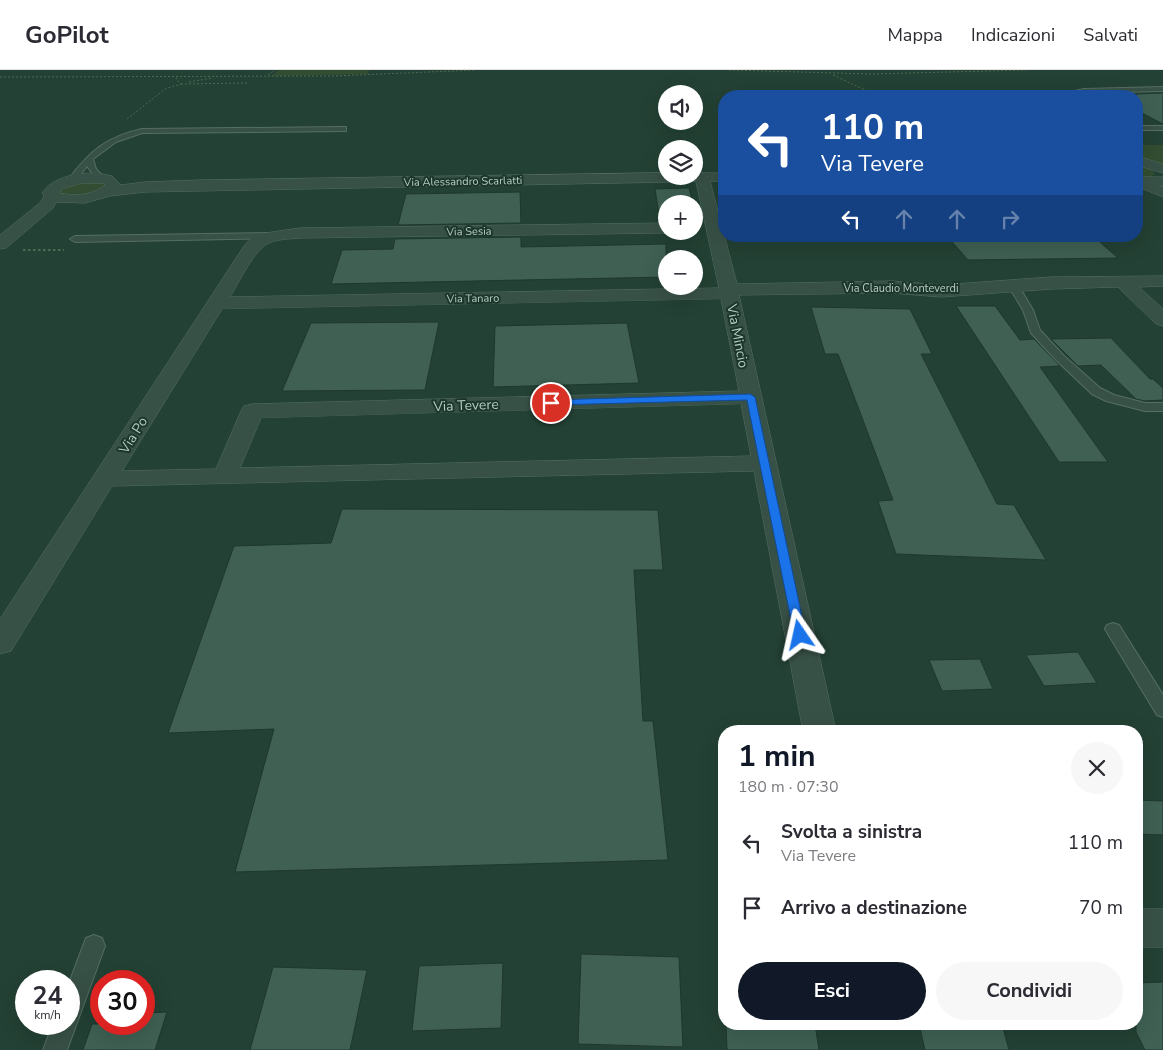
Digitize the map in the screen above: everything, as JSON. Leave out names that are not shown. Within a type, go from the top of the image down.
[{"type":"street","points":[[1143,165],[1162,178]]},
{"type":"street","name":"Via Alessandro Scarlatti","points":[[106,184],[145,188],[202,185],[713,177]]},
{"type":"street","name":"Via Mincio","points":[[713,177],[708,228],[729,291],[819,725]]},
{"type":"street","points":[[1143,181],[1162,178]]},
{"type":"street","points":[[0,244],[47,205],[52,196],[50,192],[52,189],[72,180],[106,184]]},
{"type":"street","points":[[30,220],[88,198],[106,184]]},
{"type":"street","points":[[52,196],[66,199],[88,198]]},
{"type":"street","name":"Via Sesia","points":[[273,236],[300,233],[658,228]]},
{"type":"street","name":"Via Po","points":[[0,643],[250,250],[257,242],[273,236]]},
{"type":"street","name":"Via Claudio Monteverdi","points":[[729,291],[892,287],[941,290],[1155,278]]},
{"type":"street","points":[[1122,281],[1163,320]]},
{"type":"street","name":"Via Tanaro","points":[[215,303],[729,291]]},
{"type":"street","name":"Via Tevere","points":[[226,476],[252,411],[750,397]]},
{"type":"street","points":[[105,479],[765,463]]},
{"type":"street","points":[[1143,928],[1163,928]]},
{"type":"lane","points":[[1124,90],[1163,89]]},
{"type":"lane","points":[[1143,128],[1163,128]]},
{"type":"lane","points":[[72,180],[95,152],[114,138],[124,134],[142,131],[343,129]]},
{"type":"lane","points":[[89,159],[92,170],[106,184]]},
{"type":"lane","points":[[75,238],[273,236]]},
{"type":"lane","points":[[1013,285],[1028,310],[1035,331],[1060,358],[1096,390],[1110,398],[1145,408],[1163,407]]},
{"type":"lane","points":[[1113,629],[1163,710]]},
{"type":"lane","points":[[80,984],[94,946]]},
{"type":"lane","points":[[55,1050],[61,1035]]},
{"type":"path","points":[[267,76],[275,70]]},
{"type":"path","points":[[0,77],[379,75],[476,70]]},
{"type":"path","points":[[729,70],[830,74],[1027,70]]},
{"type":"path","points":[[830,74],[865,90]]},
{"type":"path","points":[[227,76],[181,84],[248,83]]},
{"type":"green space","points":[[279,70],[369,70],[368,74],[271,76]]},
{"type":"green space","points":[[1143,145],[1163,145],[1163,165],[1149,168],[1155,173],[1151,177],[1143,178]]},
{"type":"green space","points":[[96,180],[108,185],[89,195],[59,195],[57,190],[60,187]]},
{"type":"building","points":[[1163,93],[1163,124],[1143,114],[1143,94]]},
{"type":"building","points":[[689,188],[691,195],[658,195],[658,208],[655,189]]},
{"type":"building","points":[[520,192],[521,223],[398,225],[406,194]]},
{"type":"building","points":[[521,237],[521,247],[666,244],[666,250],[658,250],[658,277],[331,284],[342,250],[393,249],[395,239]]},
{"type":"building","points":[[952,242],[1100,242],[1118,258],[968,260]]},
{"type":"building","points":[[956,306],[995,306],[1020,340],[1034,339],[1060,366],[1040,367],[1108,462],[1059,462]]},
{"type":"building","points":[[811,307],[910,309],[932,354],[921,354],[997,504],[1014,505],[1046,560],[896,554],[878,501],[893,500],[838,354],[825,354]]},
{"type":"building","points":[[439,322],[425,390],[282,391],[311,323]]},
{"type":"building","points":[[627,323],[639,383],[493,387],[495,326]]},
{"type":"building","points":[[1111,338],[1150,379],[1153,379],[1163,388],[1163,400],[1145,401],[1136,399],[1101,365],[1078,366],[1051,339]]},
{"type":"building","points":[[342,509],[658,510],[663,570],[634,570],[643,721],[653,721],[668,860],[235,872],[274,729],[168,733],[234,546],[331,543]]},
{"type":"building","points":[[1078,652],[1097,683],[1044,686],[1026,655]]},
{"type":"building","points":[[980,659],[993,689],[942,691],[929,660]]},
{"type":"building","points":[[1143,800],[1163,801],[1163,835],[1143,834]]},
{"type":"building","points":[[581,954],[679,957],[683,1047],[578,1044]]},
{"type":"building","points":[[503,963],[501,1028],[412,1031],[419,966]]},
{"type":"building","points":[[273,967],[367,970],[350,1050],[250,1050]]},
{"type":"building","points":[[1163,982],[1163,1050],[1145,1050],[1136,1032],[1136,1030],[1143,1030],[1143,983]]},
{"type":"building","points":[[167,1012],[155,1050],[83,1050],[90,1030],[90,1035],[155,1035],[155,1013]]},
{"type":"building","points":[[726,1030],[816,1030],[819,1050],[727,1050]]},
{"type":"building","points":[[920,1030],[1004,1030],[1009,1050],[925,1050]]},
{"type":"route","points":[[551,403],[750,397],[800,635]]}]
